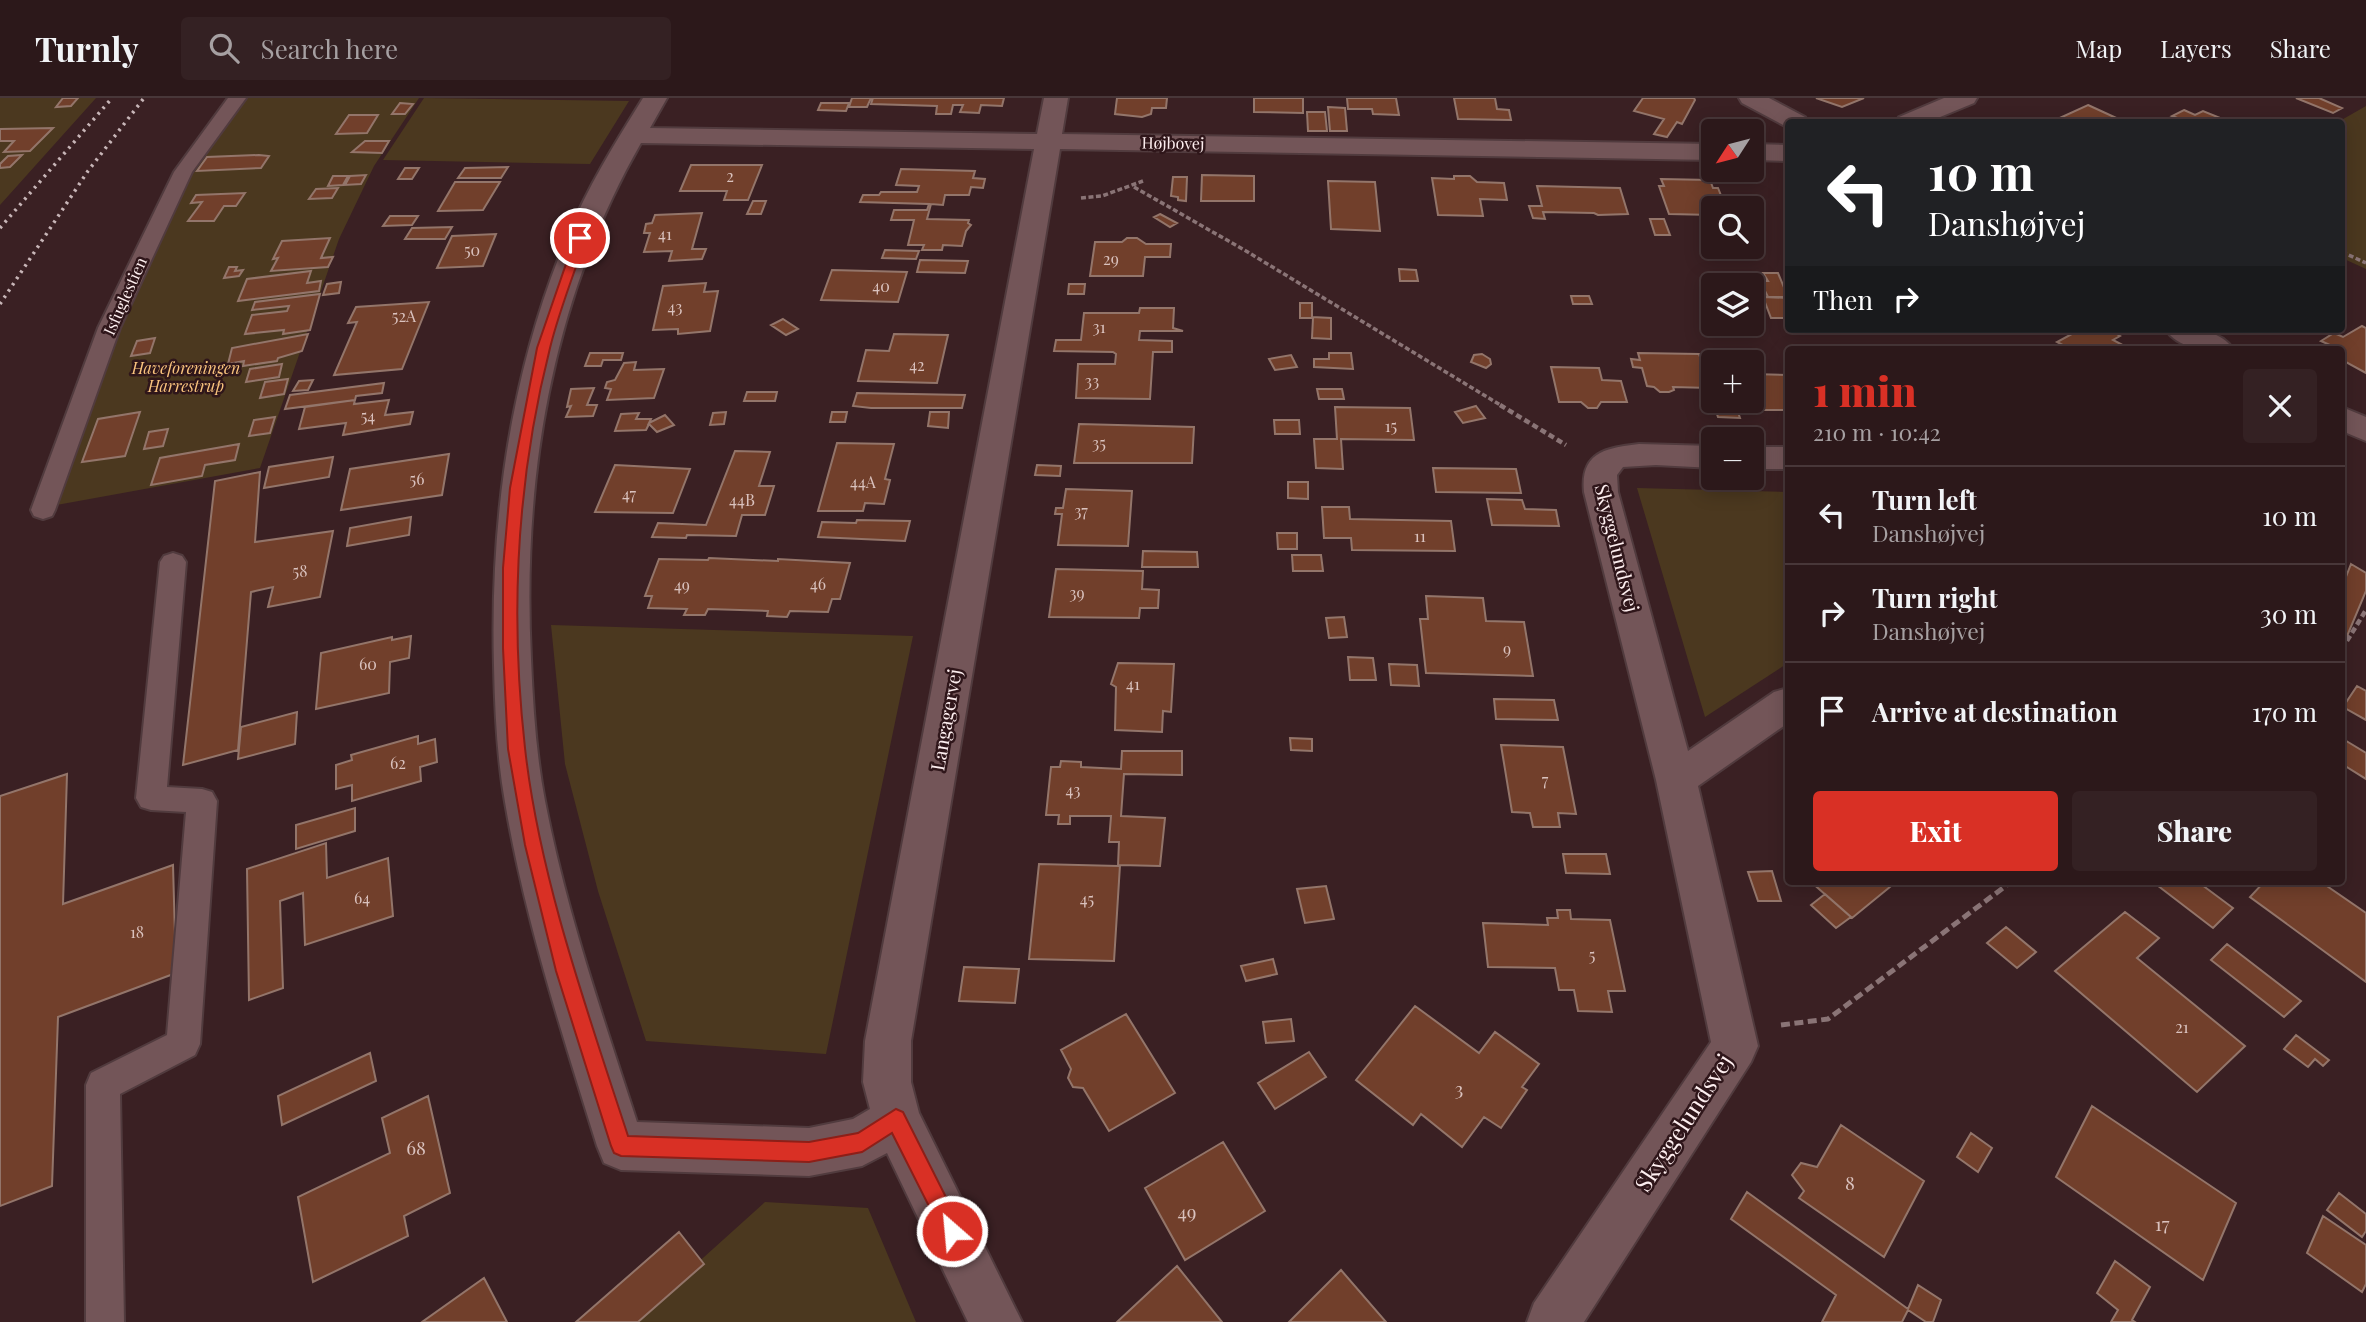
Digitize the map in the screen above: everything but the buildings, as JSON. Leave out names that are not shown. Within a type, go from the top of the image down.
[{"type":"street","points":[[655,98],[580,238],[544,348],[517,488],[510,568],[510,627],[516,749],[534,845],[565,971],[621,1146],[809,1152],[862,1142],[896,1119]]},
{"type":"street","name":"Langagervej","points":[[996,1322],[896,1119],[887,1082],[888,1041],[1056,98]]},
{"type":"street","points":[[1751,98],[1790,119]]},
{"type":"street","points":[[1915,119],[1965,98]]},
{"type":"street","name":"Højbovej","points":[[633,135],[1701,152]]},
{"type":"street","points":[[1764,152],[1785,153]]},
{"type":"street","points":[[2187,333],[2212,346]]},
{"type":"street","points":[[2345,419],[2366,431]]},
{"type":"street","name":"Skyggelundsvej","points":[[1553,1322],[1735,1046],[1676,780],[1601,492],[1599,474],[1606,463],[1622,456],[1701,457]]},
{"type":"street","points":[[1764,458],[1785,458]]},
{"type":"street","points":[[1676,780],[1785,705]]},
{"type":"lane","name":"Isfuglestien","points":[[43,510],[109,328],[171,196],[183,172],[237,98]]},
{"type":"lane","points":[[106,1322],[103,1085],[183,1044],[202,801],[151,798],[173,562]]},
{"type":"path","points":[[1039,199],[1102,196],[1134,187],[1150,177],[1162,160],[1162,143]]},
{"type":"path","points":[[1134,187],[1246,251],[1603,468]]},
{"type":"path","points":[[2345,253],[2366,263]]},
{"type":"path","points":[[2345,644],[2366,610]]},
{"type":"path","points":[[1731,1031],[1828,1018],[2007,885]]},
{"type":"green space","points":[[0,98],[96,98],[0,205]]},
{"type":"green space","name":"Haveforeningen Harrestrup","points":[[229,98],[419,98],[374,166],[339,239],[260,468],[29,510],[93,345],[135,252],[176,172]]},
{"type":"green space","points":[[424,98],[629,101],[590,164],[383,160]]},
{"type":"green space","points":[[2366,106],[2366,269],[2345,259],[2343,119]]},
{"type":"green space","points":[[1637,488],[1785,492],[1785,665],[1705,717]]},
{"type":"green space","points":[[551,625],[913,636],[826,1054],[646,1041],[598,891],[565,764]]},
{"type":"green space","points":[[765,1202],[868,1208],[916,1322],[632,1322]]},
{"type":"railway","points":[[0,228],[112,98]]},
{"type":"railway","points":[[0,304],[88,171],[144,98]]},
{"type":"route","points":[[580,238],[544,348],[529,417],[517,488],[510,568],[510,627],[516,749],[534,845],[565,971],[621,1146],[809,1152],[862,1142],[896,1119],[952,1231]]}]
